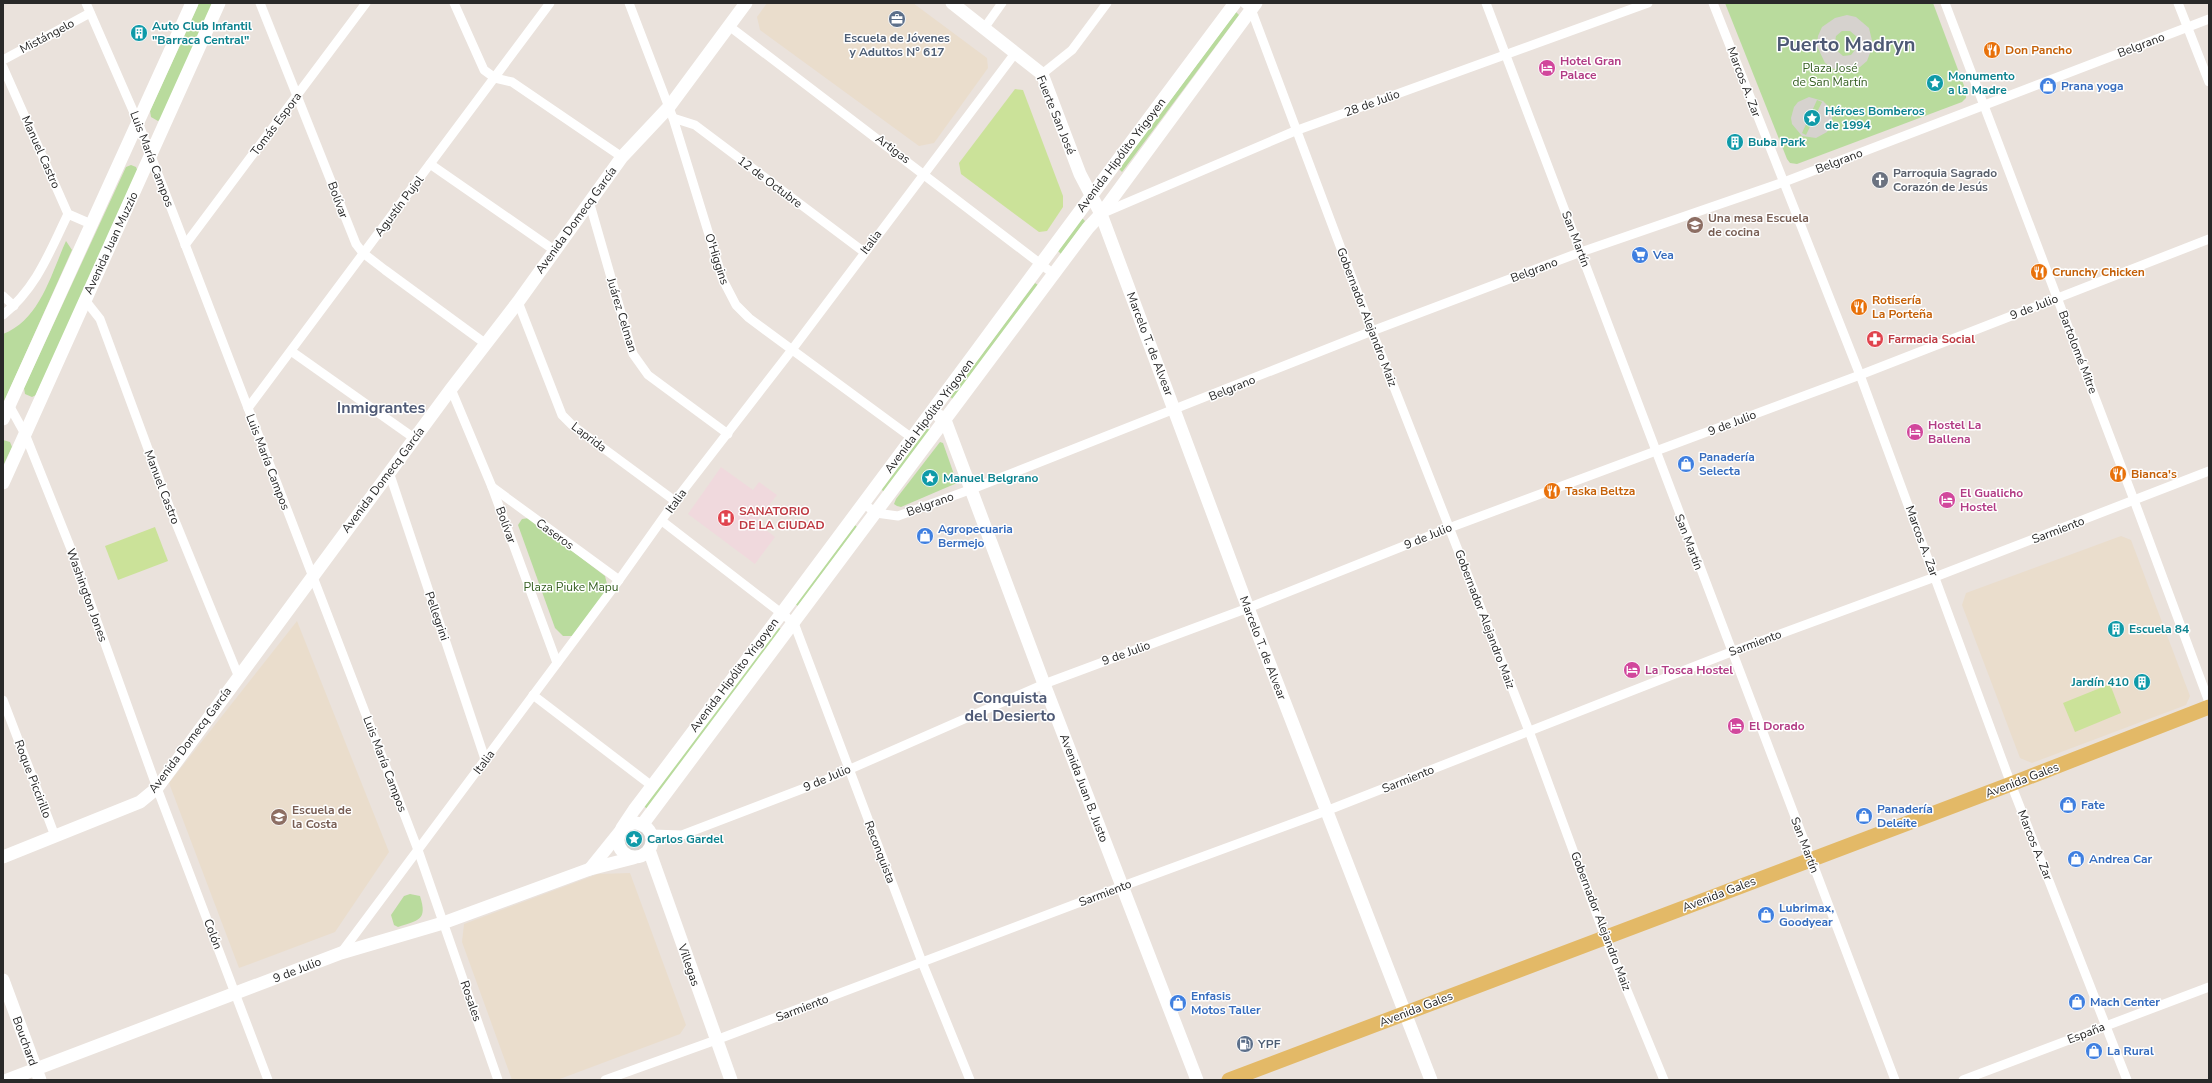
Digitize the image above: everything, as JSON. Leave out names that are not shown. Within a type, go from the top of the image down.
[{"type":"main road","name":"Avenida Juan Muzzio","points":[[3,420],[192,3]]},
{"type":"main road","name":"Avenida Juan Muzzio","points":[[3,483],[219,3]]},
{"type":"main road","name":"Avenida Domecq García","points":[[3,857],[140,802],[157,788],[238,675],[414,438],[518,302],[622,157],[671,113],[746,3]]},
{"type":"main road","name":"Fuerte San José","points":[[952,3],[985,27],[1042,74],[1080,174],[1101,214]]},
{"type":"main road","name":"Avenida Hipólito Yrigoyen","points":[[621,831],[652,786],[781,612],[933,411],[1235,3]]},
{"type":"main road","name":"Avenida Hipólito Yrigoyen","points":[[646,829],[794,623],[1055,275],[1088,228],[1101,214],[1250,5]]},
{"type":"main road","name":"Marcelo T. de Alvear","points":[[1101,214],[1248,608],[1431,1080]]},
{"type":"main road","points":[[933,411],[945,420]]},
{"type":"main road","name":"Avenida Juan B. Justo","points":[[945,420],[1044,684],[1197,1080]]},
{"type":"main road","name":"Avenida Gales","points":[[1229,1080],[2011,784],[2209,707]]},
{"type":"main road","points":[[590,869],[621,831],[632,823],[646,829],[652,839],[649,850],[644,855],[633,858],[628,856],[620,849],[617,838],[621,831]]},
{"type":"main road","name":"Villegas","points":[[649,850],[731,1080]]},
{"type":"main road","name":"9 de Julio","points":[[7,1080],[38,1075],[236,993],[341,953],[443,923],[590,869],[633,858]]},
{"type":"main road","name":"Bouchard","points":[[3,980],[38,1075]]},
{"type":"street","name":"Luis María Campos","points":[[86,3],[138,122],[150,158],[186,245],[418,850],[443,923]]},
{"type":"street","name":"Bolívar","points":[[260,3],[337,194],[349,230],[364,253],[486,344]]},
{"type":"street","name":"Tomás Espora","points":[[186,245],[366,3]]},
{"type":"street","points":[[454,3],[484,70],[495,78],[512,82],[622,157]]},
{"type":"street","name":"Agustín Pujol","points":[[248,408],[550,3]]},
{"type":"street","name":"O'Higgins","points":[[629,3],[671,113],[728,291],[736,305],[749,318],[791,351],[912,438]]},
{"type":"street","points":[[985,27],[1002,3]]},
{"type":"street","points":[[1042,74],[1072,50],[1107,3]]},
{"type":"street","name":"San Martín","points":[[1486,3],[1655,452],[1895,1080]]},
{"type":"street","name":"28 de Julio","points":[[1101,214],[1295,131],[1648,3]]},
{"type":"street","name":"Marcos A. Zar","points":[[1713,3],[1860,375],[2011,784],[2127,1080]]},
{"type":"street","name":"Bartolomé Mitre","points":[[1945,3],[1983,106],[2058,298],[2209,702]]},
{"type":"street","points":[[2178,3],[2209,82]]},
{"type":"street","name":"Gobernador Alejandro Maiz","points":[[1250,5],[1295,131],[1529,731],[1605,937],[1664,1080]]},
{"type":"street","name":"Mistángelo","points":[[3,60],[90,13]]},
{"type":"street","name":"Belgrano","points":[[863,503],[876,513],[898,516],[1175,411],[1372,331],[1581,252],[1784,182],[2209,19]]},
{"type":"street","name":"Artigas","points":[[730,26],[925,173],[1055,275]]},
{"type":"street","name":"Italia","points":[[341,953],[619,580],[675,501],[728,434],[1016,52]]},
{"type":"street","name":"Manuel Castro","points":[[3,67],[68,214]]},
{"type":"street","name":"12 de Octubre","points":[[671,113],[696,125],[864,252]]},
{"type":"street","points":[[430,164],[554,250]]},
{"type":"street","name":"Juárez Celman","points":[[589,201],[633,354],[648,375],[728,434]]},
{"type":"street","points":[[3,315],[14,306],[37,278],[68,214],[92,224]]},
{"type":"street","name":"9 de Julio","points":[[646,829],[682,835],[848,769],[1044,684],[1248,608],[1450,528],[1860,375],[2209,239]]},
{"type":"street","points":[[3,296],[14,306]]},
{"type":"street","name":"Manuel Castro","points":[[85,300],[100,319],[171,511],[238,675]]},
{"type":"street","name":"Laprida","points":[[518,302],[562,415],[572,425],[675,501]]},
{"type":"street","points":[[291,351],[414,438]]},
{"type":"street","name":"Bolívar","points":[[451,389],[492,487],[557,663]]},
{"type":"street","name":"Washington Jones","points":[[9,405],[25,434],[71,549],[157,788]]},
{"type":"street","name":"Pellegrini","points":[[389,472],[485,759]]},
{"type":"street","name":"Sarmiento","points":[[605,1080],[716,1040],[1122,886],[1326,811],[1731,652],[1935,577],[2209,472]]},
{"type":"street","name":"Caseros","points":[[492,487],[619,580]]},
{"type":"street","points":[[662,521],[794,623]]},
{"type":"street","name":"Reconquista","points":[[794,623],[922,962],[970,1080]]},
{"type":"street","points":[[534,695],[652,786]]},
{"type":"street","name":"Roque Piccirillo","points":[[3,700],[55,836]]},
{"type":"street","name":"Colón","points":[[157,788],[268,1080]]},
{"type":"street","name":"Rosales","points":[[443,923],[498,1080]]},
{"type":"street","name":"España","points":[[1962,1080],[2209,987]]},
{"type":"shaded area","points":[[767,3],[913,3],[987,58],[988,68],[934,143],[919,146],[760,30],[757,17]]},
{"type":"shaded area","points":[[1847,15],[1856,17],[1869,28],[1873,45],[1867,61],[1860,67],[1843,71],[1834,69],[1825,63],[1817,46],[1818,36],[1822,27],[1835,18]],"holes":[[[1842,31],[1850,31],[1857,37],[1859,45],[1851,55],[1843,56],[1834,48],[1836,36]]]},
{"type":"shaded area","points":[[1809,97],[1823,101],[1830,108],[1832,121],[1827,132],[1816,138],[1802,136],[1792,124],[1791,118],[1794,107],[1798,102]],"holes":[[[1817,100],[1822,102],[1806,135],[1802,133]]]},
{"type":"shaded area","name":"SANATORIO DE LA CIUDAD","points":[[721,467],[753,490],[759,482],[777,495],[756,522],[775,537],[755,564],[688,514]]},
{"type":"shaded area","points":[[2121,536],[2131,540],[2190,696],[2186,705],[2032,763],[2020,758],[1962,605],[1966,593]]},
{"type":"shaded area","name":"Escuela de la Costa","points":[[297,621],[389,852],[335,932],[239,968],[169,783]]},
{"type":"shaded area","points":[[634,828],[642,832],[646,840],[642,848],[634,852],[626,848],[622,840],[626,832]]},
{"type":"shaded area","points":[[630,873],[686,1025],[680,1034],[557,1080],[512,1080],[462,942],[464,924],[598,874]]},
{"type":"green space","points":[[199,3],[213,3],[162,118],[158,121],[151,117],[150,111]]},
{"type":"green space","name":"Plaza José de San Martín","points":[[1725,3],[1933,3],[1966,91],[1966,98],[1962,102],[1797,164],[1790,163],[1787,159]]},
{"type":"green space","points":[[1236,12],[1239,15],[1122,172],[1119,169]]},
{"type":"green space","points":[[1015,89],[1023,90],[1063,196],[1063,207],[1047,231],[1039,232],[961,174],[959,163]]},
{"type":"green space","points":[[131,165],[136,167],[138,172],[36,395],[32,397],[25,394],[24,388],[126,167]]},
{"type":"green space","points":[[1082,218],[1085,221],[1061,254],[1058,251]]},
{"type":"green space","points":[[66,241],[72,250],[3,404],[3,334],[16,327],[35,307],[43,295]]},
{"type":"green space","points":[[1035,283],[1038,285],[953,399],[950,397]]},
{"type":"green space","points":[[928,427],[930,430],[884,492],[881,489]]},
{"type":"green space","points":[[3,440],[10,442],[12,447],[3,466]]},
{"type":"green space","points":[[940,442],[943,443],[957,483],[901,507],[894,504],[896,499]]},
{"type":"green space","name":"Plaza Piuke Mapu","points":[[529,518],[605,576],[607,584],[606,591],[573,636],[563,636],[555,628],[518,525],[522,519]]},
{"type":"green space","points":[[855,525],[857,527],[798,606],[795,604]]},
{"type":"green space","points":[[155,527],[168,561],[118,580],[105,546]]},
{"type":"green space","points":[[778,627],[781,629],[647,809],[644,806]]},
{"type":"green space","points":[[2110,684],[2121,713],[2075,732],[2063,703]]},
{"type":"green space","points":[[410,894],[420,896],[423,910],[422,915],[416,921],[398,927],[394,925],[391,915],[404,896]]},
{"type":"place","name":"Escuela de Jóvenes y Adultos N° 617","points":[[897,19]]},
{"type":"place","name":"Auto Club Infantil \"Barraca Central\"","points":[[139,33]]},
{"type":"place","name":"Don Pancho","points":[[1992,50]]},
{"type":"place","name":"Hotel Gran Palace","points":[[1547,68]]},
{"type":"place","name":"Monumento a la Madre","points":[[1935,83]]},
{"type":"place","name":"Prana yoga","points":[[2048,86]]},
{"type":"place","name":"Héroes Bomberos de 1994","points":[[1812,118]]},
{"type":"place","name":"Buba Park","points":[[1735,142]]},
{"type":"place","name":"Parroquia Sagrado Corazón de Jesús","points":[[1880,180]]},
{"type":"place","name":"Una mesa Escuela de cocina","points":[[1695,225]]},
{"type":"place","name":"Vea","points":[[1640,255]]},
{"type":"place","name":"Crunchy Chicken","points":[[2039,272]]},
{"type":"place","name":"Rotisería La Porteña","points":[[1859,307]]},
{"type":"place","name":"Farmacia Social","points":[[1875,339]]},
{"type":"place","name":"Hostel La Ballena","points":[[1915,432]]},
{"type":"place","name":"Panadería Selecta","points":[[1686,464]]},
{"type":"place","name":"Bianca's","points":[[2118,474]]},
{"type":"place","name":"Manuel Belgrano","points":[[930,478]]},
{"type":"place","name":"Taska Beltza","points":[[1552,491]]},
{"type":"place","name":"El Gualicho Hostel","points":[[1947,500]]},
{"type":"place","name":"SANATORIO DE LA CIUDAD","points":[[726,518]]},
{"type":"place","name":"Agropecuaria Bermejo","points":[[925,536]]},
{"type":"place","name":"Escuela 84","points":[[2116,629]]},
{"type":"place","name":"La Tosca Hostel","points":[[1632,670]]},
{"type":"place","name":"Jardín 410","points":[[2142,682]]},
{"type":"place","name":"El Dorado","points":[[1736,726]]},
{"type":"place","name":"Fate","points":[[2068,805]]},
{"type":"place","name":"Panadería Deleite","points":[[1864,816]]},
{"type":"place","name":"Escuela de la Costa","points":[[279,817]]},
{"type":"place","name":"Carlos Gardel","points":[[634,839]]},
{"type":"place","name":"Andrea Car","points":[[2076,859]]},
{"type":"place","name":"Lubrimax, Goodyear","points":[[1766,915]]},
{"type":"place","name":"Mach Center","points":[[2077,1002]]},
{"type":"place","name":"Enfasis Motos Taller","points":[[1178,1003]]},
{"type":"place","name":"YPF","points":[[1245,1044]]},
{"type":"place","name":"La Rural","points":[[2094,1051]]},
{"type":"district","name":"Puerto Madryn","points":[[1846,44]]},
{"type":"district","name":"Inmigrantes","points":[[381,408]]},
{"type":"district","name":"Conquista del Desierto","points":[[1010,707]]}]
